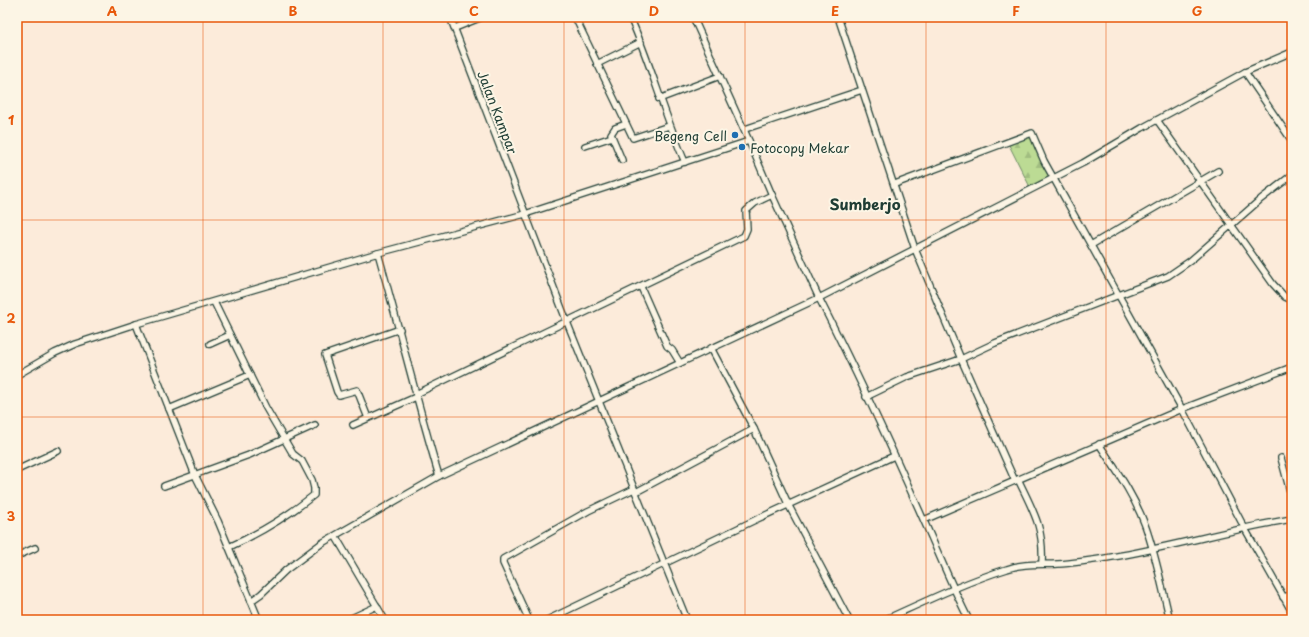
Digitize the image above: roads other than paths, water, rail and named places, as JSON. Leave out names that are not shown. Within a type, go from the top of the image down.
[{"type":"street","name":"Jalan Kampar","points":[[450,17],[567,322],[666,564],[687,620]]},
{"type":"street","points":[[455,28],[482,17]]},
{"type":"street","points":[[575,17],[631,135],[635,138],[669,126]]},
{"type":"street","points":[[630,17],[641,42],[669,126],[685,162]]},
{"type":"street","points":[[693,17],[745,129],[772,195],[819,298],[924,520],[953,589],[969,620]]},
{"type":"street","points":[[838,17],[915,249],[961,359],[1040,529],[1043,544],[1039,563]]},
{"type":"street","points":[[597,64],[641,42]]},
{"type":"street","points":[[251,601],[261,594],[291,566],[322,544],[439,476],[598,400],[819,298],[1083,163],[1157,120],[1245,72],[1292,52]]},
{"type":"street","points":[[1245,72],[1292,140]]},
{"type":"street","points":[[659,98],[720,76]]},
{"type":"street","points":[[745,129],[862,90]]},
{"type":"street","points":[[1157,120],[1273,284],[1285,297],[1292,300]]},
{"type":"street","points":[[622,160],[612,137],[612,131],[615,128],[626,124]]},
{"type":"street","points":[[894,184],[1032,133],[1044,161],[1182,409],[1244,527],[1292,612]]},
{"type":"street","points":[[586,146],[612,137]]},
{"type":"street","points":[[17,375],[55,353],[75,344],[136,324],[378,253],[525,214],[749,141]]},
{"type":"street","points":[[1091,245],[1218,171]]},
{"type":"street","points":[[866,397],[907,377],[961,359],[995,343],[1118,294],[1157,281],[1174,272],[1191,260],[1292,175]]},
{"type":"street","points":[[353,425],[744,236],[747,229],[745,213],[748,208],[772,195]]},
{"type":"street","points":[[378,253],[439,476]]},
{"type":"street","points":[[641,287],[665,344],[672,350],[680,363]]},
{"type":"street","points":[[214,302],[266,408],[293,454],[302,461],[314,488],[314,495],[302,505],[252,536],[229,547]]},
{"type":"street","points":[[136,324],[195,475],[229,547],[259,620]]},
{"type":"street","points":[[368,418],[357,390],[339,395],[325,355],[400,329]]},
{"type":"street","points":[[210,344],[230,335]]},
{"type":"street","points":[[711,348],[754,429],[789,506],[849,620]]},
{"type":"street","points":[[924,520],[1182,409],[1292,367]]},
{"type":"street","points":[[169,409],[250,375]]},
{"type":"street","points":[[164,486],[249,455],[315,425]]},
{"type":"street","points":[[529,620],[503,563],[503,558],[588,511],[635,491],[754,429]]},
{"type":"street","points":[[1099,444],[1130,492],[1144,524],[1153,550],[1169,619],[1158,620]]},
{"type":"street","points":[[17,470],[58,451]]},
{"type":"street","points":[[547,620],[755,520],[789,506],[894,456]]},
{"type":"street","points":[[1281,458],[1292,499]]},
{"type":"street","points":[[884,620],[953,589],[1007,568],[1039,563],[1056,564],[1153,550],[1244,527],[1292,519]]},
{"type":"street","points":[[336,537],[385,620]]},
{"type":"street","points":[[17,556],[35,548]]},
{"type":"street","points":[[1283,597],[1292,595]]},
{"type":"street","points":[[347,620],[377,606]]},
{"type":"place","name":"Begeng Cell","points":[[735,135]]},
{"type":"place","name":"Fotocopy Mekar","points":[[742,147]]},
{"type":"district","name":"Sumberjo","points":[[865,203]]}]
